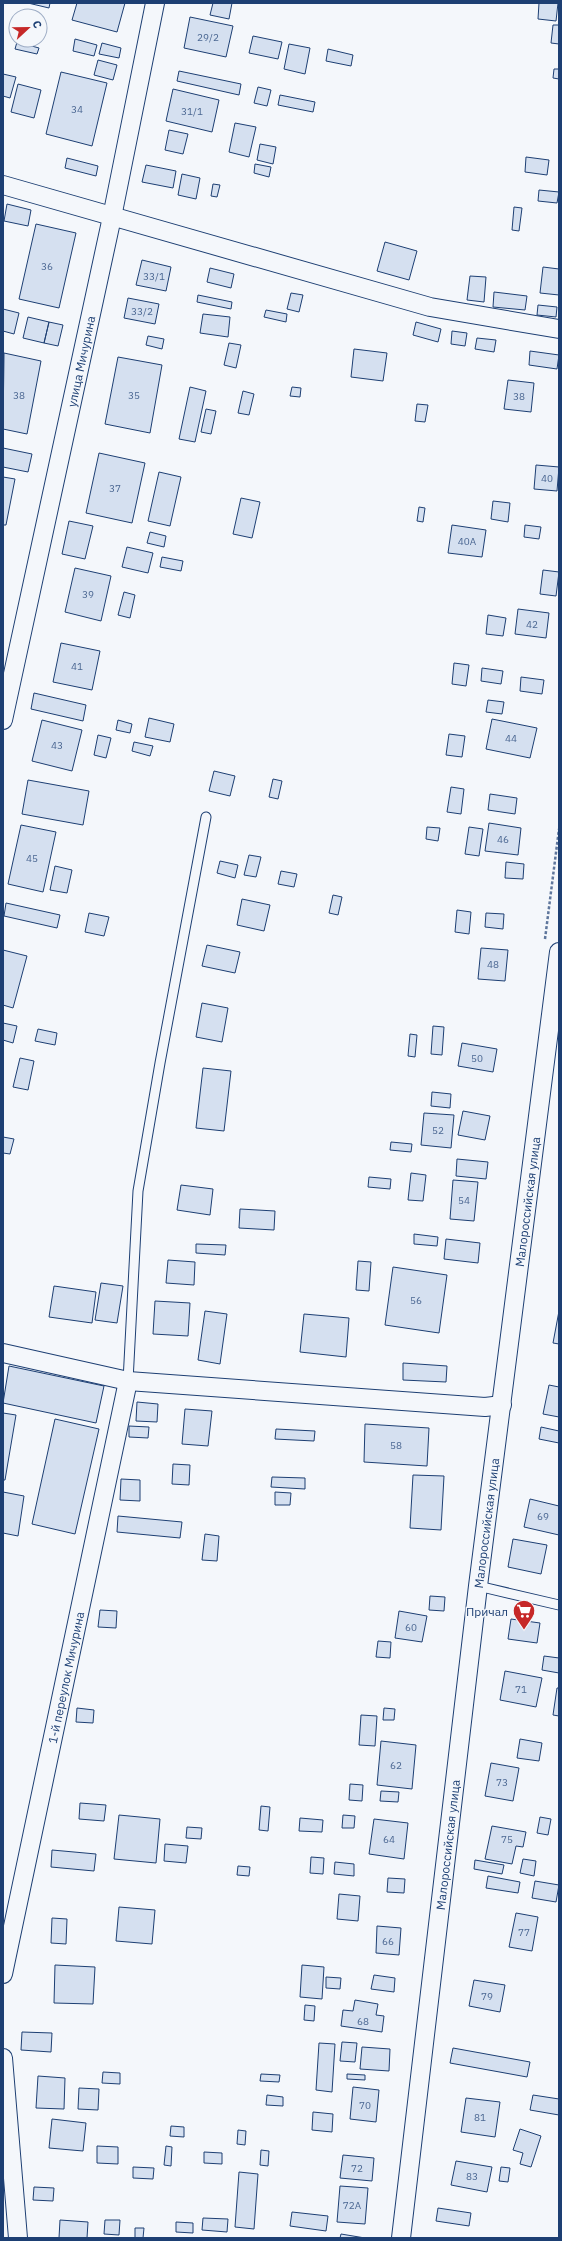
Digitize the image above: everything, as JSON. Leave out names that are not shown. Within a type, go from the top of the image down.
[{"type":"street","name":"улица Мичурина","points":[[3,720],[112,217],[155,3]]},
{"type":"street","points":[[3,184],[112,217],[430,306],[559,329]]},
{"type":"street","name":"Малороссийская улица","points":[[401,2238],[478,1586],[559,952]]},
{"type":"street","points":[[3,1353],[128,1381],[485,1407],[502,1405]]},
{"type":"street","name":"1-й переулок Мичурина","points":[[3,1974],[128,1381]]},
{"type":"street","points":[[3,2058],[18,2238]]},
{"type":"lane","points":[[128,1381],[138,1191],[160,1063],[206,817]]},
{"type":"lane","points":[[478,1586],[559,1605]]},
{"type":"building","points":[[28,3],[50,3],[49,8]]},
{"type":"building","points":[[77,3],[125,3],[117,32],[72,20]]},
{"type":"building","points":[[213,3],[232,3],[229,19],[210,15]]},
{"type":"building","points":[[539,3],[558,3],[556,21],[538,19]]},
{"type":"building","points":[[190,17],[233,26],[226,57],[184,48]]},
{"type":"building","points":[[553,25],[559,25],[559,44],[551,43]]},
{"type":"building","points":[[253,36],[282,42],[278,59],[249,53]]},
{"type":"building","points":[[75,39],[97,45],[94,56],[73,51]]},
{"type":"building","points":[[102,43],[121,48],[119,58],[99,54]]},
{"type":"building","points":[[289,44],[310,48],[305,74],[284,69]]},
{"type":"building","points":[[15,48],[39,48],[37,54]]},
{"type":"building","points":[[328,49],[353,55],[351,66],[326,61]]},
{"type":"building","points":[[98,60],[117,65],[113,80],[94,75]]},
{"type":"building","points":[[554,69],[559,69],[559,79],[553,78]]},
{"type":"building","points":[[179,71],[241,84],[239,95],[177,81]]},
{"type":"building","points":[[61,72],[107,83],[92,146],[46,134]]},
{"type":"building","points":[[3,74],[16,77],[10,98],[3,96]]},
{"type":"building","points":[[18,84],[41,90],[34,118],[11,112]]},
{"type":"building","points":[[258,87],[271,90],[267,106],[254,103]]},
{"type":"building","points":[[173,89],[219,100],[212,132],[166,121]]},
{"type":"building","points":[[280,95],[315,102],[313,112],[278,105]]},
{"type":"building","points":[[235,123],[256,127],[249,157],[229,152]]},
{"type":"building","points":[[169,130],[188,134],[183,154],[165,150]]},
{"type":"building","points":[[260,144],[276,147],[273,164],[257,160]]},
{"type":"building","points":[[526,157],[549,160],[547,175],[525,172]]},
{"type":"building","points":[[67,158],[98,166],[96,176],[65,168]]},
{"type":"building","points":[[255,164],[271,167],[269,177],[254,173]]},
{"type":"building","points":[[146,165],[176,171],[173,188],[142,182]]},
{"type":"building","points":[[182,174],[200,178],[196,199],[178,195]]},
{"type":"building","points":[[213,184],[220,185],[217,197],[211,196]]},
{"type":"building","points":[[539,190],[559,192],[557,203],[538,201]]},
{"type":"building","points":[[7,204],[31,210],[28,226],[4,221]]},
{"type":"building","points":[[514,207],[522,208],[519,231],[512,230]]},
{"type":"building","points":[[36,224],[76,233],[59,308],[19,299]]},
{"type":"building","points":[[385,242],[417,251],[409,280],[377,271]]},
{"type":"building","points":[[142,260],[171,267],[166,291],[136,285]]},
{"type":"building","points":[[543,267],[559,269],[559,295],[540,293]]},
{"type":"building","points":[[210,268],[234,274],[231,288],[207,282]]},
{"type":"building","points":[[470,276],[486,277],[484,302],[467,300]]},
{"type":"building","points":[[494,292],[527,296],[525,310],[493,307]]},
{"type":"building","points":[[291,293],[303,295],[299,312],[287,309]]},
{"type":"building","points":[[198,295],[232,302],[231,309],[197,302]]},
{"type":"building","points":[[128,298],[159,304],[155,324],[124,318]]},
{"type":"building","points":[[538,305],[557,307],[556,317],[537,315]]},
{"type":"building","points":[[3,309],[19,313],[14,334],[3,331]]},
{"type":"building","points":[[266,310],[287,314],[286,322],[264,317]]},
{"type":"building","points":[[203,314],[230,317],[228,337],[200,333]]},
{"type":"building","points":[[28,317],[49,322],[44,343],[23,338]]},
{"type":"building","points":[[49,322],[63,325],[58,346],[44,343]]},
{"type":"building","points":[[416,322],[441,329],[438,342],[413,335]]},
{"type":"building","points":[[452,331],[467,333],[465,346],[451,344]]},
{"type":"building","points":[[148,336],[164,339],[162,349],[146,345]]},
{"type":"building","points":[[477,338],[496,340],[494,352],[475,349]]},
{"type":"building","points":[[229,343],[241,345],[236,368],[224,365]]},
{"type":"building","points":[[354,349],[387,353],[383,381],[351,377]]},
{"type":"building","points":[[530,351],[559,355],[557,369],[529,365]]},
{"type":"building","points":[[4,353],[41,361],[27,434],[3,429]]},
{"type":"building","points":[[118,357],[162,365],[150,433],[105,424]]},
{"type":"building","points":[[508,380],[534,383],[531,412],[504,409]]},
{"type":"building","points":[[190,387],[206,391],[195,442],[179,439]]},
{"type":"building","points":[[292,387],[301,388],[300,397],[290,396]]},
{"type":"building","points":[[243,391],[254,394],[249,415],[238,413]]},
{"type":"building","points":[[417,404],[428,405],[425,422],[415,421]]},
{"type":"building","points":[[206,409],[216,411],[211,434],[201,432]]},
{"type":"building","points":[[3,448],[32,454],[28,472],[3,467]]},
{"type":"building","points":[[99,453],[145,463],[132,523],[86,513]]},
{"type":"building","points":[[536,465],[559,467],[557,491],[534,489]]},
{"type":"building","points":[[159,472],[181,477],[170,526],[148,521]]},
{"type":"building","points":[[3,477],[15,479],[6,525],[3,525]]},
{"type":"building","points":[[241,498],[260,502],[252,538],[233,534]]},
{"type":"building","points":[[493,501],[510,503],[508,522],[491,519]]},
{"type":"building","points":[[419,507],[425,508],[423,522],[417,521]]},
{"type":"building","points":[[69,521],[93,526],[85,559],[62,554]]},
{"type":"building","points":[[452,525],[486,530],[482,557],[448,553]]},
{"type":"building","points":[[525,525],[541,527],[539,539],[524,537]]},
{"type":"building","points":[[150,532],[166,536],[164,547],[147,543]]},
{"type":"building","points":[[127,547],[153,553],[148,573],[122,567]]},
{"type":"building","points":[[162,557],[183,561],[181,571],[160,567]]},
{"type":"building","points":[[75,568],[111,576],[101,621],[65,612]]},
{"type":"building","points":[[543,570],[559,572],[556,596],[540,594]]},
{"type":"building","points":[[124,592],[135,595],[130,618],[118,615]]},
{"type":"building","points":[[518,609],[549,613],[546,638],[515,634]]},
{"type":"building","points":[[488,615],[506,618],[503,636],[486,634]]},
{"type":"building","points":[[61,643],[100,651],[92,690],[53,682]]},
{"type":"building","points":[[454,663],[469,665],[466,686],[452,684]]},
{"type":"building","points":[[482,668],[503,671],[501,684],[481,681]]},
{"type":"building","points":[[521,677],[544,680],[542,694],[520,691]]},
{"type":"building","points":[[34,693],[86,705],[83,721],[31,709]]},
{"type":"building","points":[[488,700],[504,702],[502,714],[486,712]]},
{"type":"building","points":[[149,718],[174,724],[170,742],[145,737]]},
{"type":"building","points":[[492,719],[537,728],[530,758],[486,749]]},
{"type":"building","points":[[42,720],[82,730],[72,771],[32,761]]},
{"type":"building","points":[[118,720],[132,724],[130,733],[116,730]]},
{"type":"building","points":[[449,734],[465,736],[462,757],[446,755]]},
{"type":"building","points":[[98,735],[111,738],[106,758],[94,755]]},
{"type":"building","points":[[134,742],[153,746],[150,756],[132,751]]},
{"type":"building","points":[[214,771],[235,776],[230,796],[209,791]]},
{"type":"building","points":[[273,779],[282,781],[278,799],[269,797]]},
{"type":"building","points":[[28,780],[89,791],[83,825],[22,814]]},
{"type":"building","points":[[451,787],[464,789],[461,814],[447,812]]},
{"type":"building","points":[[490,794],[517,798],[515,814],[488,810]]},
{"type":"building","points":[[489,823],[521,828],[518,855],[485,851]]},
{"type":"building","points":[[21,825],[56,832],[43,892],[8,884]]},
{"type":"building","points":[[427,827],[440,828],[438,841],[426,839]]},
{"type":"building","points":[[469,827],[483,829],[479,856],[465,854]]},
{"type":"building","points":[[249,855],[261,857],[256,877],[244,875]]},
{"type":"building","points":[[220,861],[238,865],[235,878],[217,873]]},
{"type":"building","points":[[506,862],[524,864],[523,879],[505,878]]},
{"type":"building","points":[[55,866],[72,870],[67,893],[50,890]]},
{"type":"building","points":[[281,871],[297,874],[294,887],[278,884]]},
{"type":"building","points":[[333,895],[342,897],[338,915],[329,913]]},
{"type":"building","points":[[242,899],[270,905],[264,931],[237,925]]},
{"type":"building","points":[[6,903],[60,915],[57,928],[4,916]]},
{"type":"building","points":[[457,910],[471,912],[469,934],[455,932]]},
{"type":"building","points":[[89,913],[109,917],[104,936],[85,932]]},
{"type":"building","points":[[486,913],[504,914],[503,929],[485,927]]},
{"type":"building","points":[[207,945],[240,952],[235,973],[202,966]]},
{"type":"building","points":[[481,948],[508,950],[505,981],[478,979]]},
{"type":"building","points":[[3,950],[27,956],[13,1008],[3,1005]]},
{"type":"building","points":[[202,1003],[228,1008],[222,1042],[196,1037]]},
{"type":"building","points":[[3,1023],[17,1026],[13,1043],[3,1040]]},
{"type":"building","points":[[433,1026],[444,1027],[442,1055],[431,1054]]},
{"type":"building","points":[[38,1029],[57,1033],[55,1045],[35,1041]]},
{"type":"building","points":[[410,1034],[417,1035],[415,1057],[408,1056]]},
{"type":"building","points":[[462,1043],[497,1049],[493,1072],[458,1066]]},
{"type":"building","points":[[20,1058],[34,1061],[28,1090],[13,1087]]},
{"type":"building","points":[[203,1068],[231,1071],[224,1131],[196,1128]]},
{"type":"building","points":[[432,1092],[451,1094],[450,1108],[431,1106]]},
{"type":"building","points":[[463,1111],[490,1116],[485,1140],[458,1135]]},
{"type":"building","points":[[424,1113],[454,1115],[451,1148],[421,1145]]},
{"type":"building","points":[[3,1137],[14,1139],[10,1154],[3,1153]]},
{"type":"building","points":[[391,1142],[412,1144],[411,1152],[390,1150]]},
{"type":"building","points":[[457,1159],[488,1162],[486,1179],[456,1176]]},
{"type":"building","points":[[411,1173],[426,1175],[423,1201],[408,1200]]},
{"type":"building","points":[[369,1177],[391,1179],[390,1189],[368,1187]]},
{"type":"building","points":[[453,1180],[478,1182],[474,1221],[450,1219]]},
{"type":"building","points":[[181,1185],[213,1189],[210,1215],[177,1210]]},
{"type":"building","points":[[240,1209],[275,1211],[274,1230],[239,1228]]},
{"type":"building","points":[[414,1234],[438,1237],[437,1246],[414,1244]]},
{"type":"building","points":[[446,1239],[480,1243],[478,1263],[444,1259]]},
{"type":"building","points":[[196,1244],[226,1245],[225,1255],[196,1253]]},
{"type":"building","points":[[168,1260],[195,1262],[194,1285],[166,1283]]},
{"type":"building","points":[[358,1261],[371,1262],[369,1291],[356,1290]]},
{"type":"building","points":[[393,1267],[447,1275],[439,1333],[385,1325]]},
{"type":"building","points":[[101,1283],[123,1286],[117,1323],[95,1320]]},
{"type":"building","points":[[54,1286],[96,1292],[92,1323],[49,1317]]},
{"type":"building","points":[[155,1301],[190,1303],[188,1336],[153,1334]]},
{"type":"building","points":[[205,1311],[227,1314],[220,1364],[198,1360]]},
{"type":"building","points":[[559,1311],[559,1344],[553,1343]]},
{"type":"building","points":[[304,1314],[349,1318],[346,1357],[300,1352]]},
{"type":"building","points":[[403,1363],[447,1366],[446,1382],[403,1380]]},
{"type":"building","points":[[9,1366],[104,1386],[96,1423],[3,1403]]},
{"type":"building","points":[[549,1385],[559,1387],[559,1417],[543,1414]]},
{"type":"building","points":[[137,1402],[158,1404],[157,1422],[136,1421]]},
{"type":"building","points":[[185,1409],[212,1411],[208,1446],[182,1444]]},
{"type":"building","points":[[3,1413],[16,1415],[5,1480],[3,1480]]},
{"type":"building","points":[[55,1419],[99,1429],[75,1534],[32,1524]]},
{"type":"building","points":[[365,1424],[429,1428],[427,1466],[364,1462]]},
{"type":"building","points":[[129,1426],[149,1427],[148,1438],[129,1437]]},
{"type":"building","points":[[541,1427],[559,1431],[559,1443],[539,1439]]},
{"type":"building","points":[[276,1429],[315,1431],[314,1441],[275,1439]]},
{"type":"building","points":[[173,1464],[190,1465],[189,1485],[172,1484]]},
{"type":"building","points":[[413,1475],[444,1476],[441,1530],[410,1528]]},
{"type":"building","points":[[272,1477],[305,1478],[305,1489],[271,1487]]},
{"type":"building","points":[[121,1479],[140,1480],[140,1501],[120,1500]]},
{"type":"building","points":[[3,1492],[24,1496],[18,1536],[3,1533]]},
{"type":"building","points":[[275,1492],[291,1493],[290,1505],[275,1505]]},
{"type":"building","points":[[530,1499],[559,1506],[559,1535],[524,1527]]},
{"type":"building","points":[[118,1516],[182,1522],[180,1538],[117,1532]]},
{"type":"building","points":[[205,1534],[219,1536],[217,1561],[202,1560]]},
{"type":"building","points":[[513,1539],[547,1545],[541,1574],[508,1567]]},
{"type":"building","points":[[430,1596],[445,1597],[444,1611],[429,1610]]},
{"type":"building","points":[[100,1610],[117,1611],[116,1628],[98,1627]]},
{"type":"building","points":[[399,1611],[427,1616],[422,1642],[395,1638]]},
{"type":"building","name":"Причал","points":[[511,1619],[540,1623],[537,1643],[508,1639]]},
{"type":"building","points":[[378,1641],[391,1642],[390,1658],[376,1657]]},
{"type":"building","points":[[544,1656],[559,1658],[559,1673],[542,1670]]},
{"type":"building","points":[[505,1671],[542,1678],[536,1707],[500,1700]]},
{"type":"building","points":[[557,1688],[559,1688],[559,1716],[553,1715]]},
{"type":"building","points":[[77,1708],[94,1710],[93,1723],[76,1722]]},
{"type":"building","points":[[384,1708],[395,1709],[394,1720],[383,1720]]},
{"type":"building","points":[[361,1715],[377,1716],[375,1746],[359,1745]]},
{"type":"building","points":[[520,1739],[542,1743],[539,1761],[517,1758]]},
{"type":"building","points":[[381,1741],[416,1745],[412,1789],[377,1785]]},
{"type":"building","points":[[491,1763],[519,1768],[513,1801],[485,1796]]},
{"type":"building","points":[[350,1784],[363,1785],[362,1801],[349,1800]]},
{"type":"building","points":[[381,1791],[399,1792],[398,1802],[380,1801]]},
{"type":"building","points":[[80,1803],[106,1805],[104,1821],[79,1819]]},
{"type":"building","points":[[261,1806],[270,1807],[268,1831],[259,1830]]},
{"type":"building","points":[[119,1815],[160,1819],[156,1863],[114,1859]]},
{"type":"building","points":[[343,1815],[355,1816],[354,1828],[342,1828]]},
{"type":"building","points":[[540,1817],[551,1819],[548,1835],[537,1833]]},
{"type":"building","points":[[300,1818],[323,1820],[322,1832],[299,1831]]},
{"type":"building","points":[[374,1819],[408,1823],[404,1859],[369,1854]]},
{"type":"building","points":[[492,1826],[526,1832],[523,1847],[516,1846],[512,1864],[485,1859]]},
{"type":"building","points":[[187,1827],[202,1828],[201,1839],[186,1838]]},
{"type":"building","points":[[165,1844],[188,1846],[186,1863],[164,1861]]},
{"type":"building","points":[[52,1850],[96,1854],[94,1871],[51,1867]]},
{"type":"building","points":[[311,1857],[324,1858],[323,1874],[310,1873]]},
{"type":"building","points":[[523,1859],[536,1861],[534,1876],[520,1873]]},
{"type":"building","points":[[475,1860],[504,1865],[502,1874],[474,1869]]},
{"type":"building","points":[[335,1862],[354,1864],[354,1876],[334,1874]]},
{"type":"building","points":[[238,1866],[250,1867],[249,1876],[237,1875]]},
{"type":"building","points":[[488,1876],[520,1882],[518,1893],[486,1888]]},
{"type":"building","points":[[388,1878],[405,1879],[404,1893],[387,1892]]},
{"type":"building","points":[[535,1881],[559,1885],[556,1902],[532,1898]]},
{"type":"building","points":[[339,1894],[360,1896],[358,1921],[337,1919]]},
{"type":"building","points":[[119,1907],[155,1910],[152,1944],[116,1941]]},
{"type":"building","points":[[516,1913],[538,1917],[532,1951],[509,1947]]},
{"type":"building","points":[[52,1918],[67,1919],[66,1944],[51,1943]]},
{"type":"building","points":[[377,1926],[401,1928],[399,1955],[376,1953]]},
{"type":"building","points":[[55,1965],[95,1967],[93,2004],[54,2003]]},
{"type":"building","points":[[302,1965],[324,1967],[322,1999],[300,1997]]},
{"type":"building","points":[[374,1975],[395,1978],[394,1992],[371,1989]]},
{"type":"building","points":[[326,1977],[341,1978],[340,1989],[326,1988]]},
{"type":"building","points":[[474,1980],[505,1985],[500,2012],[469,2006]]},
{"type":"building","points":[[355,2000],[378,2004],[376,2015],[384,2016],[382,2032],[341,2026],[343,2010],[353,2011]]},
{"type":"building","points":[[305,2005],[315,2006],[314,2021],[304,2020]]},
{"type":"building","points":[[22,2032],[52,2033],[51,2052],[21,2050]]},
{"type":"building","points":[[342,2042],[357,2043],[355,2062],[340,2061]]},
{"type":"building","points":[[319,2043],[335,2044],[332,2092],[316,2090]]},
{"type":"building","points":[[362,2047],[390,2049],[389,2071],[360,2069]]},
{"type":"building","points":[[453,2048],[530,2062],[527,2077],[450,2063]]},
{"type":"building","points":[[103,2072],[120,2073],[120,2084],[102,2083]]},
{"type":"building","points":[[261,2074],[280,2075],[279,2082],[260,2081]]},
{"type":"building","points":[[347,2074],[365,2075],[365,2080],[347,2079]]},
{"type":"building","points":[[38,2076],[65,2078],[64,2109],[36,2108]]},
{"type":"building","points":[[353,2087],[379,2090],[376,2122],[350,2119]]},
{"type":"building","points":[[79,2088],[99,2089],[98,2110],[78,2109]]},
{"type":"building","points":[[267,2095],[283,2097],[283,2106],[266,2105]]},
{"type":"building","points":[[533,2095],[559,2099],[559,2115],[530,2110]]},
{"type":"building","points":[[466,2098],[500,2102],[495,2137],[461,2132]]},
{"type":"building","points":[[313,2112],[333,2114],[332,2132],[312,2130]]},
{"type":"building","points":[[52,2119],[86,2123],[83,2151],[49,2148]]},
{"type":"building","points":[[171,2126],[184,2127],[184,2137],[170,2136]]},
{"type":"building","points":[[520,2129],[541,2136],[531,2167],[520,2164],[523,2153],[513,2150]]},
{"type":"building","points":[[238,2130],[246,2131],[245,2145],[237,2144]]},
{"type":"building","points":[[97,2146],[118,2147],[118,2164],[97,2163]]},
{"type":"building","points":[[166,2146],[172,2147],[171,2166],[164,2165]]},
{"type":"building","points":[[261,2150],[269,2151],[268,2166],[260,2165]]},
{"type":"building","points":[[204,2152],[222,2153],[222,2164],[204,2163]]},
{"type":"building","points":[[343,2155],[374,2158],[372,2181],[340,2178]]},
{"type":"building","points":[[456,2161],[492,2167],[487,2192],[451,2185]]},
{"type":"building","points":[[133,2167],[154,2168],[153,2179],[133,2178]]},
{"type":"building","points":[[501,2167],[510,2168],[508,2182],[499,2181]]},
{"type":"building","points":[[239,2172],[258,2174],[254,2229],[235,2227]]},
{"type":"building","points":[[340,2186],[368,2188],[365,2224],[337,2222]]},
{"type":"building","points":[[34,2187],[54,2188],[53,2201],[33,2200]]},
{"type":"building","points":[[438,2208],[471,2213],[469,2226],[436,2221]]},
{"type":"building","points":[[292,2212],[328,2216],[326,2231],[290,2226]]},
{"type":"building","points":[[203,2218],[228,2219],[227,2232],[202,2230]]},
{"type":"building","points":[[60,2220],[88,2222],[87,2238],[59,2238]]},
{"type":"building","points":[[105,2220],[120,2220],[119,2235],[104,2234]]},
{"type":"building","points":[[176,2222],[193,2223],[193,2233],[176,2232]]},
{"type":"building","points":[[135,2228],[144,2228],[143,2238],[135,2238]]},
{"type":"building","points":[[341,2234],[365,2238],[340,2238]]},
{"type":"place","name":"Причал","points":[[524,1630]]}]
